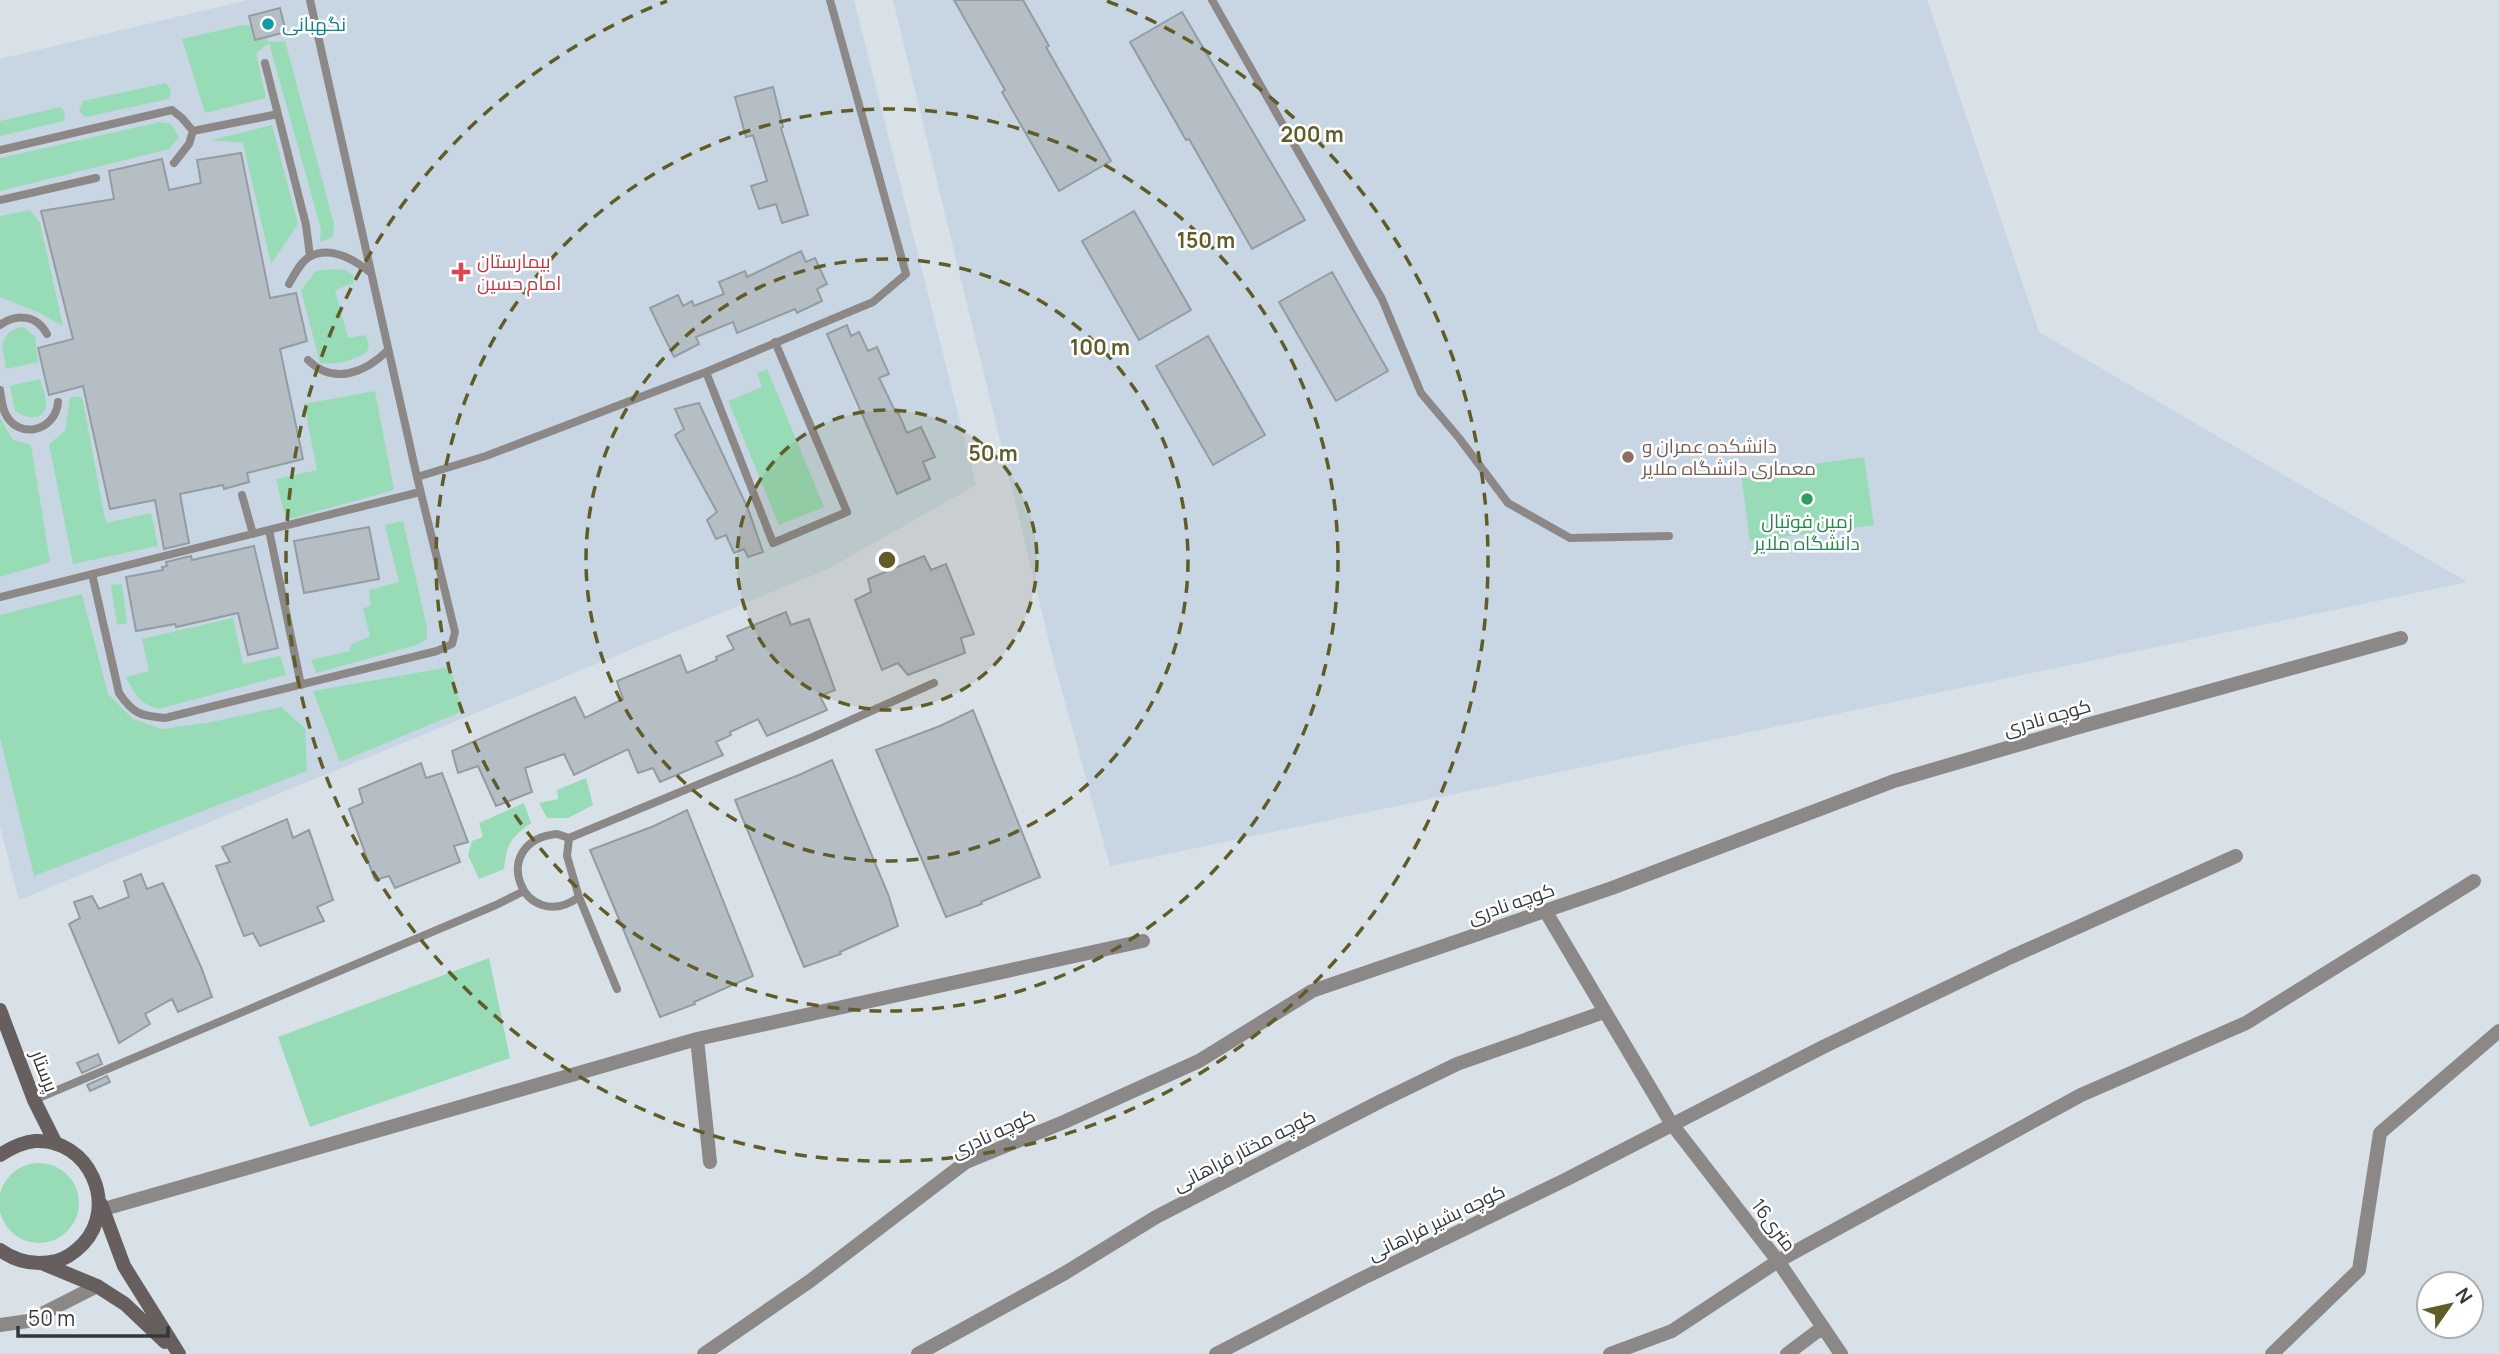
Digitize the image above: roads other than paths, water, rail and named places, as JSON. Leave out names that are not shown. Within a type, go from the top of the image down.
[{"type":"main road","name":"پرستار","points":[[0,1010],[34,1100],[56,1144]]},
{"type":"main road","points":[[0,1155],[15,1146],[35,1141],[56,1144],[73,1152],[87,1166],[105,1204],[124,1266],[178,1354]]},
{"type":"main road","points":[[0,1250],[11,1258],[27,1263],[44,1264],[61,1260],[76,1251],[89,1237],[105,1204]]},
{"type":"main road","points":[[44,1264],[97,1286],[125,1304],[178,1354]]},
{"type":"street","name":"کوچه نادری","points":[[704,1354],[810,1282],[966,1162],[1064,1122],[1199,1061],[1312,992],[1546,912],[1894,781],[2401,638]]},
{"type":"street","name":"کوچه بشیر فراهانی","points":[[1216,1354],[1359,1280],[1567,1179],[1825,1046],[2011,957],[2236,856]]},
{"type":"street","points":[[1610,1354],[1672,1331],[1778,1261],[2081,1095],[2246,1023],[2474,881]]},
{"type":"street","name":"16متری","points":[[1546,912],[1671,1124],[1778,1261],[1840,1354]]},
{"type":"street","points":[[105,1204],[697,1040],[1143,941]]},
{"type":"street","name":"کوچه مختار فراهانی","points":[[918,1354],[1065,1273],[1156,1217],[1381,1101],[1457,1064],[1604,1013]]},
{"type":"street","points":[[2272,1354],[2359,1270],[2380,1133],[2499,1031]]},
{"type":"street","points":[[697,1040],[710,1162]]},
{"type":"street","points":[[0,1325],[28,1321],[97,1286]]},
{"type":"street","points":[[1787,1354],[1823,1327]]},
{"type":"lane","points":[[92,574],[120,693],[129,708],[144,716],[165,718],[437,651],[452,645],[455,632],[420,492],[310,0]]},
{"type":"lane","points":[[417,477],[486,456],[706,372],[873,302],[906,274],[830,0]]},
{"type":"lane","points":[[1212,0],[1382,299],[1421,393],[1508,503],[1570,538],[1670,536]]},
{"type":"lane","points":[[265,63],[306,225],[310,256]]},
{"type":"lane","points":[[0,150],[172,110],[193,131]]},
{"type":"lane","points":[[193,131],[278,114]]},
{"type":"lane","points":[[174,163],[189,144],[193,131]]},
{"type":"lane","points":[[0,200],[96,178]]},
{"type":"lane","points":[[289,284],[299,267],[310,256],[328,253],[343,255],[356,261],[371,273]]},
{"type":"lane","points":[[0,325],[12,317],[23,317],[43,326],[47,334]]},
{"type":"lane","points":[[706,372],[773,543],[847,512],[775,342]]},
{"type":"lane","points":[[308,359],[314,366],[332,373],[345,374],[360,372],[374,364],[388,350]]},
{"type":"lane","points":[[0,390],[4,412],[17,426],[28,430],[40,429],[50,422],[57,412],[58,402]]},
{"type":"lane","points":[[0,597],[420,492]]},
{"type":"lane","points":[[242,495],[253,534]]},
{"type":"lane","points":[[269,530],[301,685]]},
{"type":"lane","points":[[579,897],[558,908],[547,907],[536,903],[524,891],[517,874],[519,861],[524,850],[533,841],[545,835],[557,834],[569,838],[934,684]]},
{"type":"lane","points":[[569,838],[567,856],[579,897],[617,989]]},
{"type":"lane","points":[[34,1100],[524,891]]},
{"type":"place","name":"نگهبانی","points":[[268,24]]},
{"type":"place","name":"بیمارستان امام حسین","points":[[461,272]]},
{"type":"place","name":"دانشکده عمران و معماری دانشگاه ملایر","points":[[1628,457]]},
{"type":"place","name":"زمین فوتبال دانشگاه ملایر","points":[[1807,499]]}]
